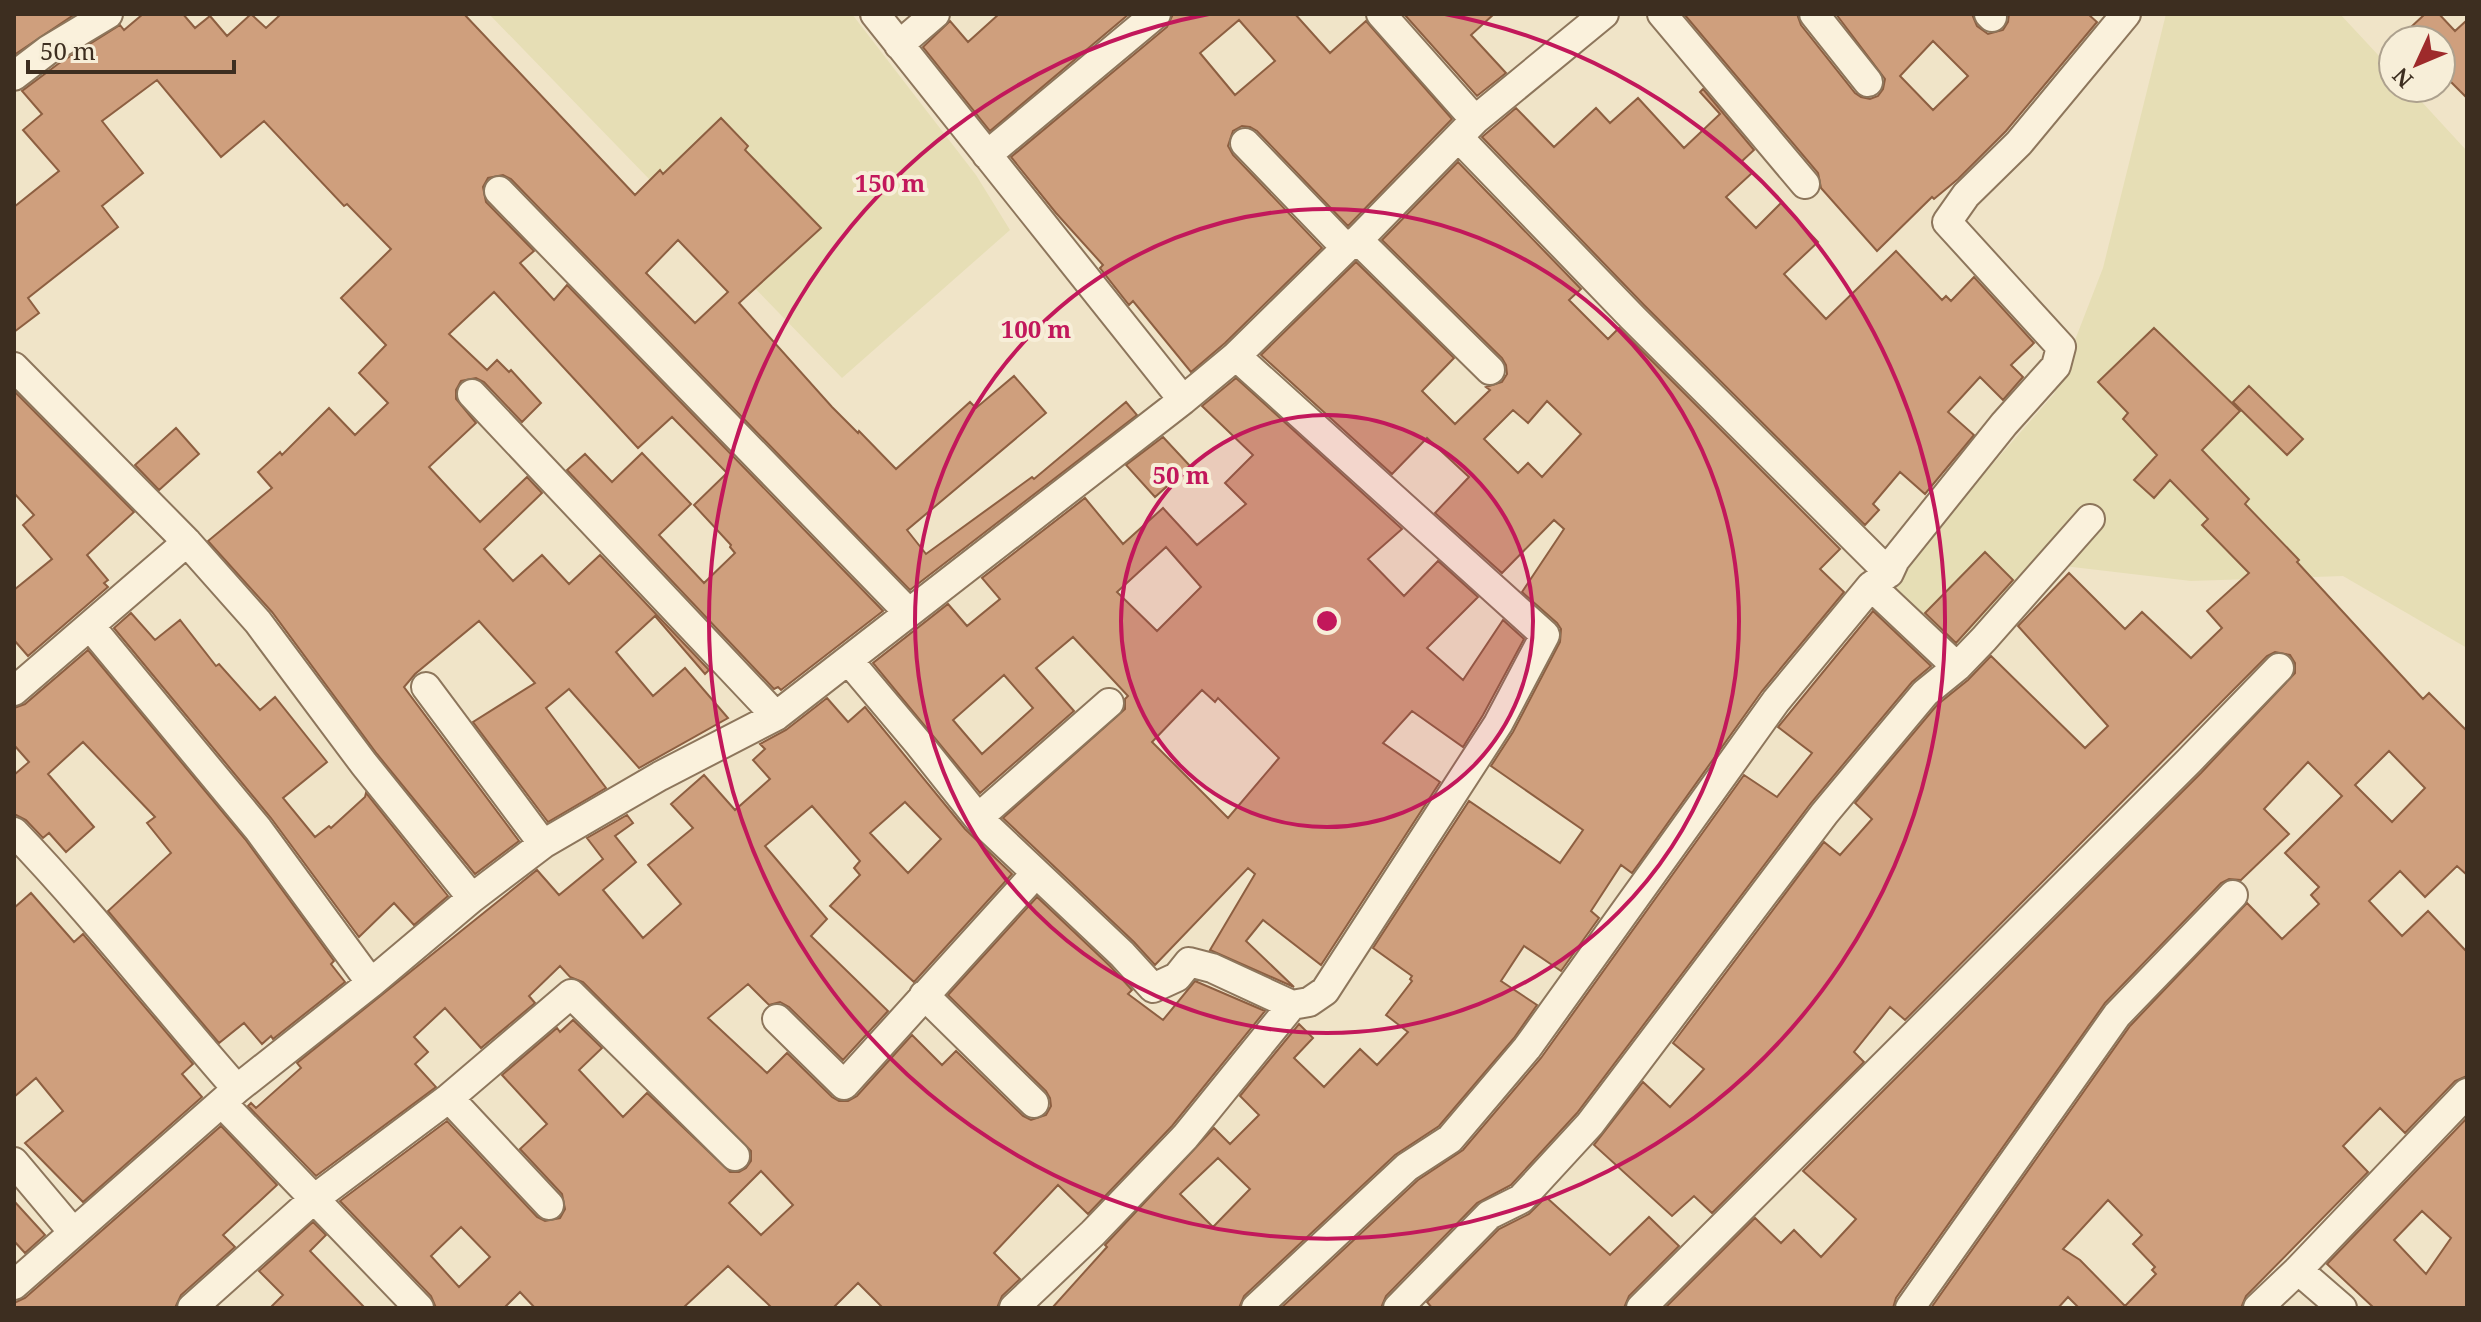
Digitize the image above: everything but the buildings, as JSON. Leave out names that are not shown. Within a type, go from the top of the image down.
[{"type":"street","points":[[14,76],[48,50],[108,14]]},
{"type":"street","points":[[875,14],[1183,400]]},
{"type":"street","points":[[899,45],[935,14]]},
{"type":"street","points":[[987,155],[1156,14]]},
{"type":"street","points":[[1381,14],[1467,129],[1632,317],[1880,580],[1957,667]]},
{"type":"street","points":[[14,1285],[230,1096],[472,898],[543,844],[660,776],[776,716],[1183,400],[1236,356],[1467,129],[1604,14]]},
{"type":"street","points":[[1662,14],[1805,184]]},
{"type":"street","points":[[1814,14],[1868,82]]},
{"type":"street","points":[[1256,1308],[1407,1167],[1450,1139],[1527,1048],[1776,701],[1880,580],[2004,424],[2056,366],[2061,347],[1947,222],[1966,195],[2019,143],[2126,14]]},
{"type":"street","points":[[1245,143],[1490,370]]},
{"type":"street","points":[[499,191],[908,612]]},
{"type":"street","points":[[849,661],[978,818],[1122,954],[1153,988],[1177,977],[1189,962],[1212,968],[1292,1005],[1309,1002],[1325,991],[1498,724],[1545,635],[1236,356]]},
{"type":"street","points":[[14,367],[187,542],[258,622],[364,764],[472,898]]},
{"type":"street","points":[[472,394],[776,716]]},
{"type":"street","points":[[1398,1308],[1489,1215],[1521,1199],[1590,1124],[1824,814],[1925,693],[1957,667],[2090,519]]},
{"type":"street","points":[[14,691],[187,542]]},
{"type":"street","points":[[90,626],[258,829],[371,983]]},
{"type":"street","points":[[1641,1308],[2279,668]]},
{"type":"street","points":[[426,687],[543,844]]},
{"type":"street","points":[[978,818],[1109,703]]},
{"type":"street","points":[[14,832],[65,886],[162,1004],[230,1096],[314,1199],[419,1308]]},
{"type":"street","points":[[777,1019],[844,1085],[1036,873]]},
{"type":"street","points":[[1910,1308],[2117,1015],[2233,895]]},
{"type":"street","points":[[192,1308],[314,1199],[449,1098],[571,994],[735,1156]]},
{"type":"street","points":[[924,995],[1034,1103]]},
{"type":"street","points":[[1014,1308],[1093,1233],[1185,1137],[1292,1005]]},
{"type":"street","points":[[2258,1308],[2467,1093]]},
{"type":"street","points":[[449,1098],[549,1205]]},
{"type":"street","points":[[14,1162],[73,1232]]},
{"type":"street","points":[[2298,1270],[2342,1308]]},
{"type":"shaded area","points":[[489,14],[852,14],[976,175],[1010,230],[842,378]]},
{"type":"shaded area","points":[[2166,14],[2340,14],[2377,54],[2377,104],[2424,104],[2467,151],[2467,648],[2343,576],[2191,581],[2064,566],[1955,662],[1885,587],[2054,394],[2103,268]]}]
